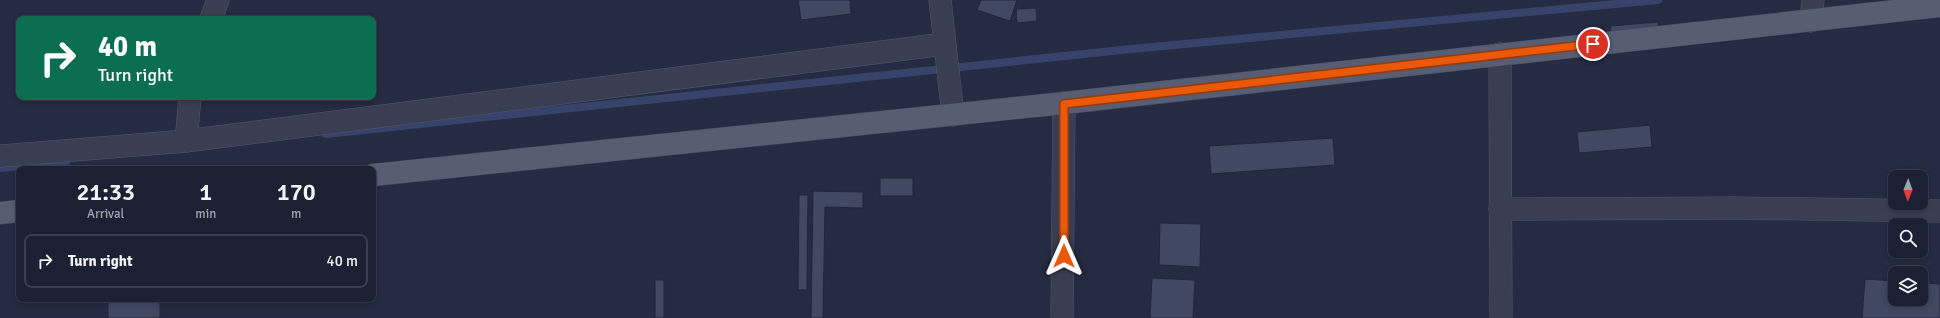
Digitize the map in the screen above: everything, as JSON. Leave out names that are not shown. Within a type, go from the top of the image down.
[{"type":"main road","points":[[376,175],[1064,104],[1500,54],[1812,11],[1940,6]]},
{"type":"main road","points":[[0,213],[16,211]]},
{"type":"street","points":[[212,16],[218,0]]},
{"type":"street","points":[[940,0],[952,115]]},
{"type":"street","points":[[0,156],[186,141],[944,44]]},
{"type":"street","points":[[1500,54],[1501,318]]},
{"type":"street","points":[[186,141],[190,100]]},
{"type":"street","points":[[1062,318],[1064,104]]},
{"type":"street","points":[[1500,209],[1737,208],[1940,211]]},
{"type":"building","points":[[798,0],[850,0],[851,14],[801,20]]},
{"type":"building","points":[[981,0],[1017,0],[1010,21],[977,10]]},
{"type":"building","points":[[1036,8],[1037,21],[1017,23],[1016,9]]},
{"type":"building","points":[[1658,22],[1659,34],[1612,38],[1610,26]]},
{"type":"building","points":[[1650,125],[1652,147],[1579,153],[1577,132]]},
{"type":"building","points":[[1333,138],[1335,165],[1211,174],[1209,146]]},
{"type":"building","points":[[880,178],[913,178],[913,196],[880,196]]},
{"type":"building","points":[[813,191],[863,192],[863,208],[825,207],[823,318],[811,318]]},
{"type":"building","points":[[799,195],[808,195],[807,290],[798,290]]},
{"type":"building","points":[[1160,223],[1201,224],[1200,267],[1159,265]]},
{"type":"building","points":[[1152,278],[1195,280],[1193,318],[1150,318]]},
{"type":"building","points":[[1865,279],[1888,281],[1888,306],[1928,306],[1928,283],[1940,284],[1940,318],[1862,318]]},
{"type":"building","points":[[655,280],[664,280],[664,318],[655,318]]},
{"type":"building","points":[[108,302],[160,302],[160,318],[108,318]]},
{"type":"waterway","points":[[326,134],[1131,49],[1658,0]]},
{"type":"waterway","points":[[22,166],[66,162]]},
{"type":"waterway","points":[[0,168],[16,167]]},
{"type":"route","points":[[1064,256],[1064,104],[1593,44]]}]
